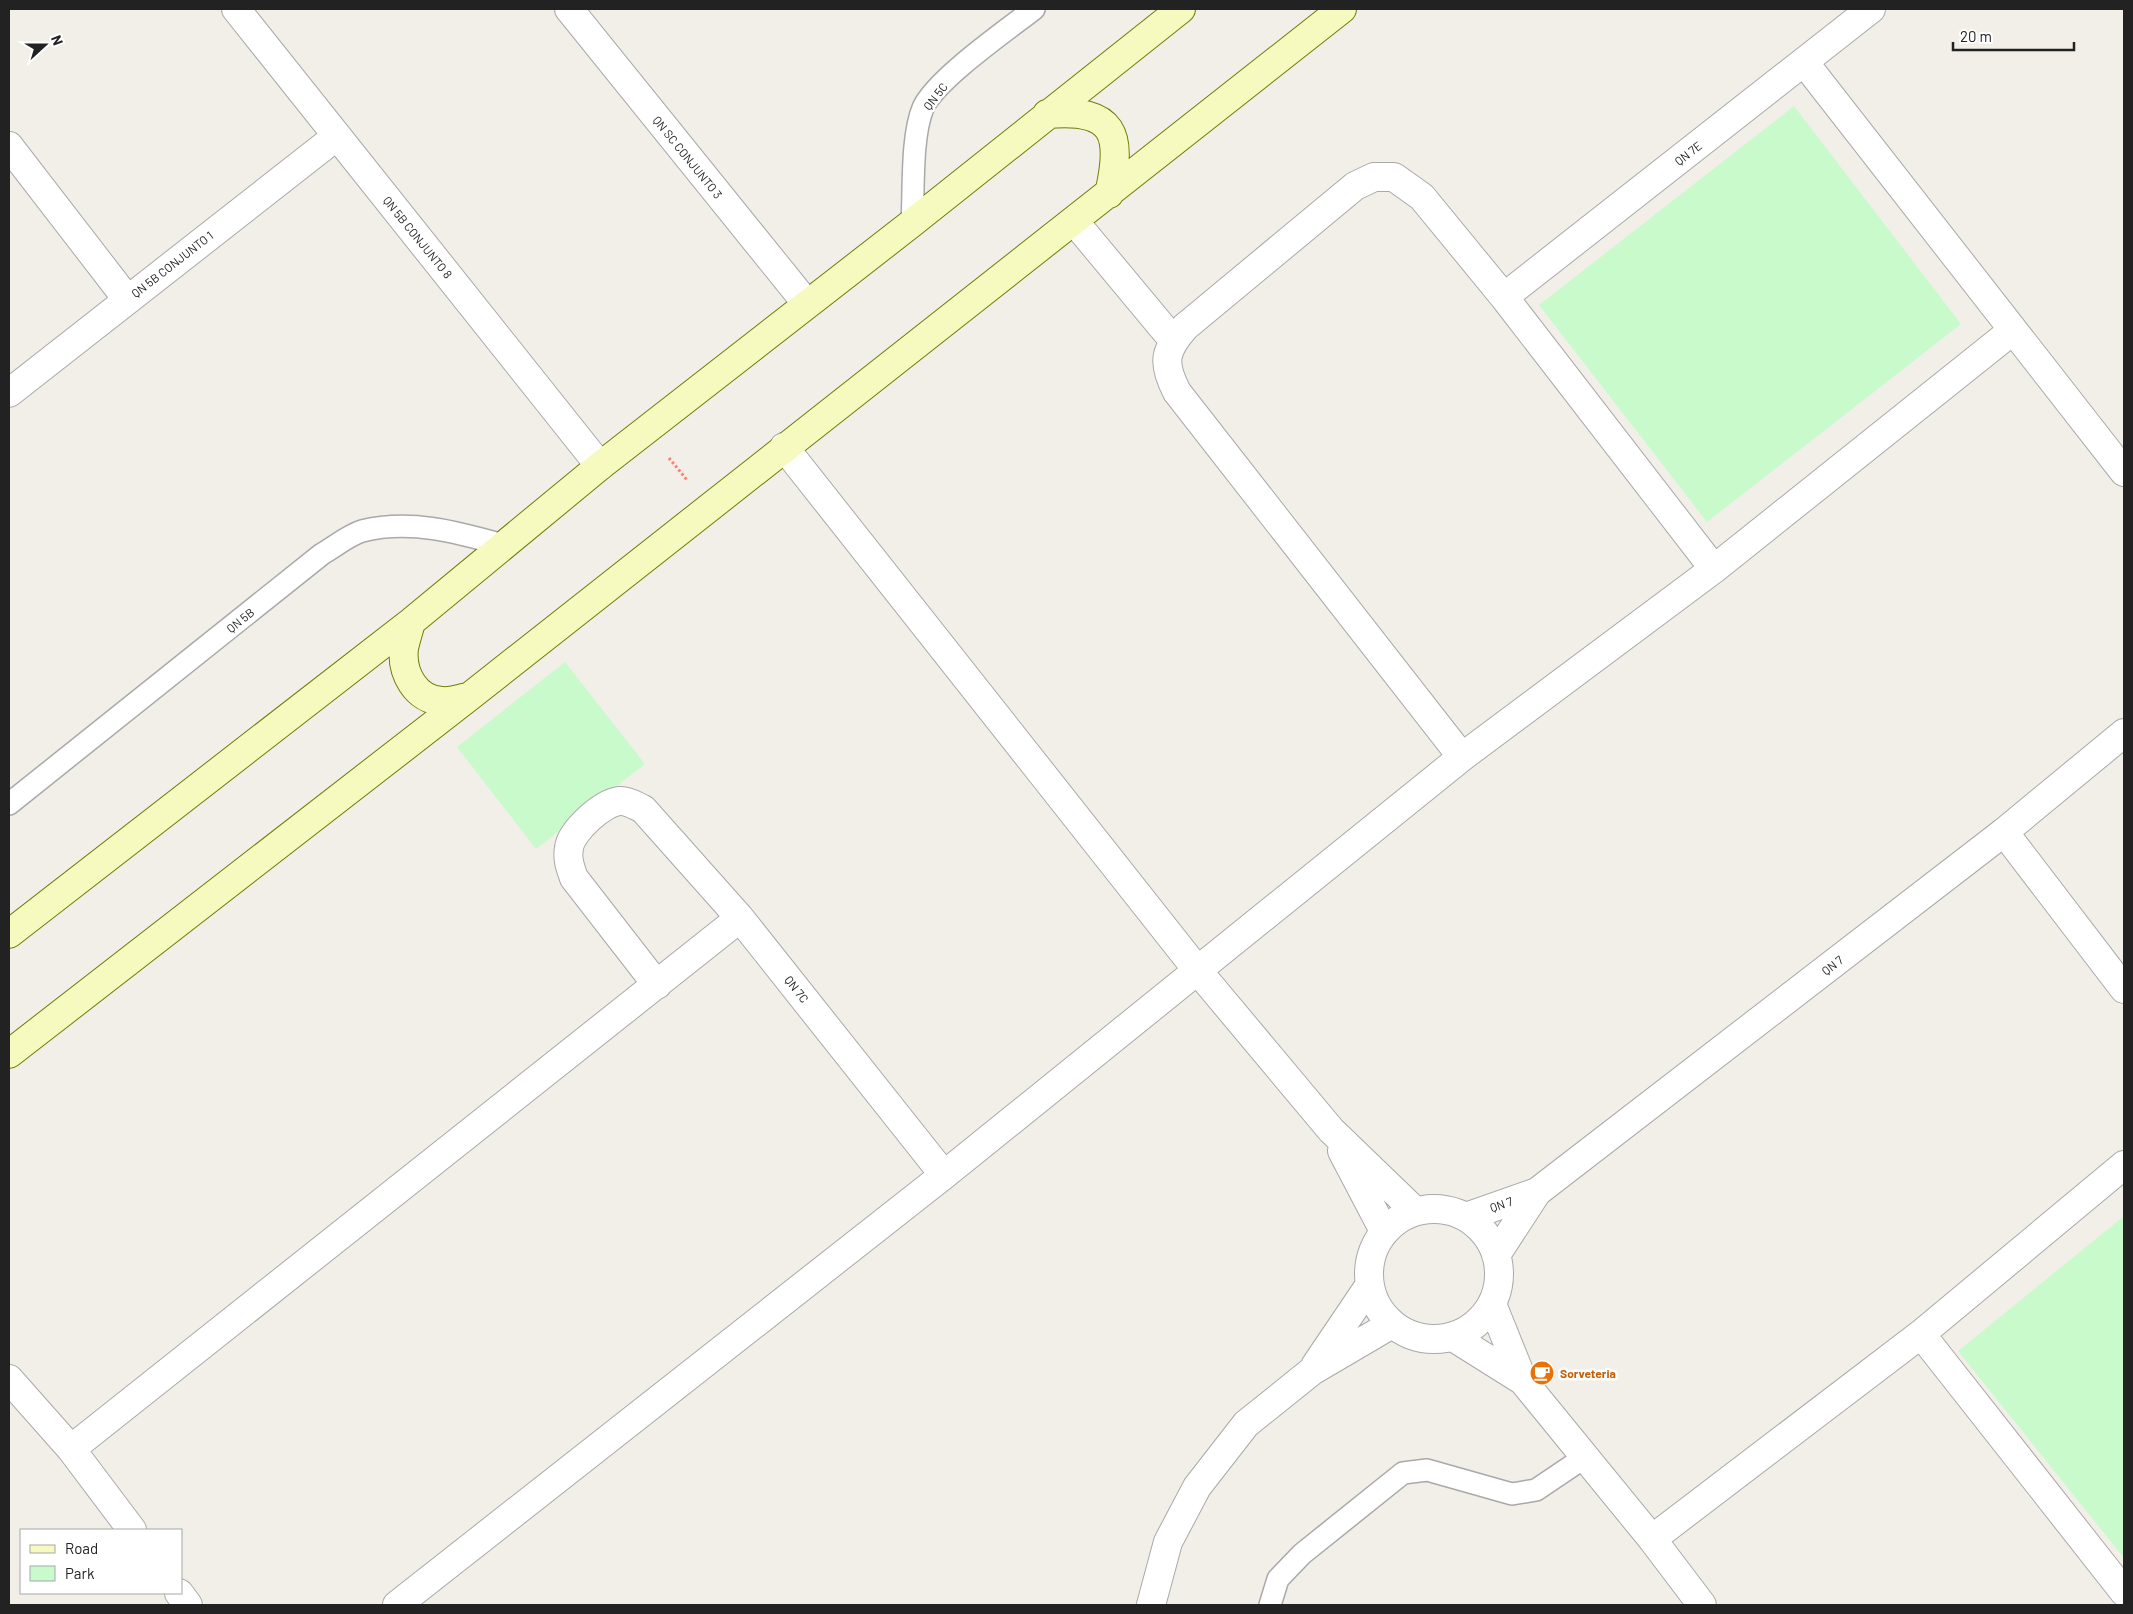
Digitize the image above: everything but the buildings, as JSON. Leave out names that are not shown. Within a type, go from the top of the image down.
[{"type":"main road","points":[[9,934],[411,622],[600,466],[912,223],[1181,9]]},
{"type":"main road","points":[[9,1054],[469,696],[1342,9]]},
{"type":"main road","points":[[1047,114],[1073,111],[1093,116],[1106,125],[1115,141],[1115,166],[1109,194]]},
{"type":"main road","points":[[411,622],[404,650],[406,671],[413,687],[426,698],[443,701],[469,696]]},
{"type":"street","name":"QN 5B CONJUNTO 8","points":[[236,9],[600,466]]},
{"type":"street","name":"QN SC CONJUNTO 3","points":[[569,9],[807,304]]},
{"type":"street","name":"QN 7E","points":[[1504,296],[1871,9]]},
{"type":"street","points":[[1804,62],[2012,331],[2124,472]]},
{"type":"street","name":"QN 5B CONJUNTO 1","points":[[9,393],[337,136]]},
{"type":"street","points":[[9,146],[127,299]]},
{"type":"street","points":[[1462,757],[1177,392],[1167,372],[1167,355],[1173,340],[1186,326],[1354,186],[1374,177],[1394,177],[1422,197],[1504,296],[1714,569]]},
{"type":"street","points":[[1074,220],[1173,340]]},
{"type":"street","points":[[397,1605],[944,1175],[1462,757],[1714,569],[2012,331]]},
{"type":"street","points":[[784,447],[1198,971],[1331,1130],[1415,1211]]},
{"type":"street","name":"QN 7","points":[[1466,1217],[1537,1192],[2004,832],[2124,733]]},
{"type":"street","name":"QN 7C","points":[[657,985],[574,878],[568,862],[569,845],[579,828],[604,806],[621,801],[643,809],[740,918],[944,1175]]},
{"type":"street","points":[[2004,832],[2124,989]]},
{"type":"street","points":[[71,1449],[740,918]]},
{"type":"street","points":[[1331,1130],[1384,1231]]},
{"type":"street","points":[[1652,1539],[1921,1334],[2124,1165]]},
{"type":"street","name":"QN 7","points":[[1496,1255],[1537,1192]]},
{"type":"street","points":[[1440,1209],[1466,1217],[1479,1227],[1489,1240],[1496,1255],[1499,1280],[1492,1304],[1476,1325],[1453,1336],[1421,1338],[1406,1333],[1392,1324],[1377,1308],[1369,1286],[1370,1257],[1384,1231],[1415,1211],[1440,1209]]},
{"type":"street","points":[[1312,1371],[1369,1286]]},
{"type":"street","points":[[1492,1304],[1523,1381]]},
{"type":"street","points":[[1151,1605],[1168,1542],[1196,1487],[1246,1424],[1312,1371],[1392,1324]]},
{"type":"street","points":[[1921,1334],[2124,1592]]},
{"type":"street","points":[[1453,1336],[1523,1381],[1652,1539],[1702,1605]]},
{"type":"street","points":[[9,1379],[71,1449],[131,1529]]},
{"type":"street","points":[[180,1594],[188,1605]]},
{"type":"lane","name":"QN 5C","points":[[912,223],[917,131],[923,108],[958,69],[1034,9]]},
{"type":"lane","name":"QN 5B","points":[[9,804],[322,554],[361,531],[397,526],[444,529],[503,545]]},
{"type":"lane","points":[[1270,1605],[1278,1579],[1302,1554],[1403,1473],[1427,1470],[1512,1494],[1536,1490],[1586,1457]]},
{"type":"path","points":[[647,430],[709,507]]},
{"type":"green space","points":[[1794,106],[1961,324],[1707,522],[1539,305]]},
{"type":"green space","points":[[565,662],[645,764],[536,849],[457,747]]},
{"type":"green space","points":[[2124,1216],[2124,1558],[1958,1351]]},
{"type":"place","name":"Sorveteria","points":[[1542,1373]]}]
